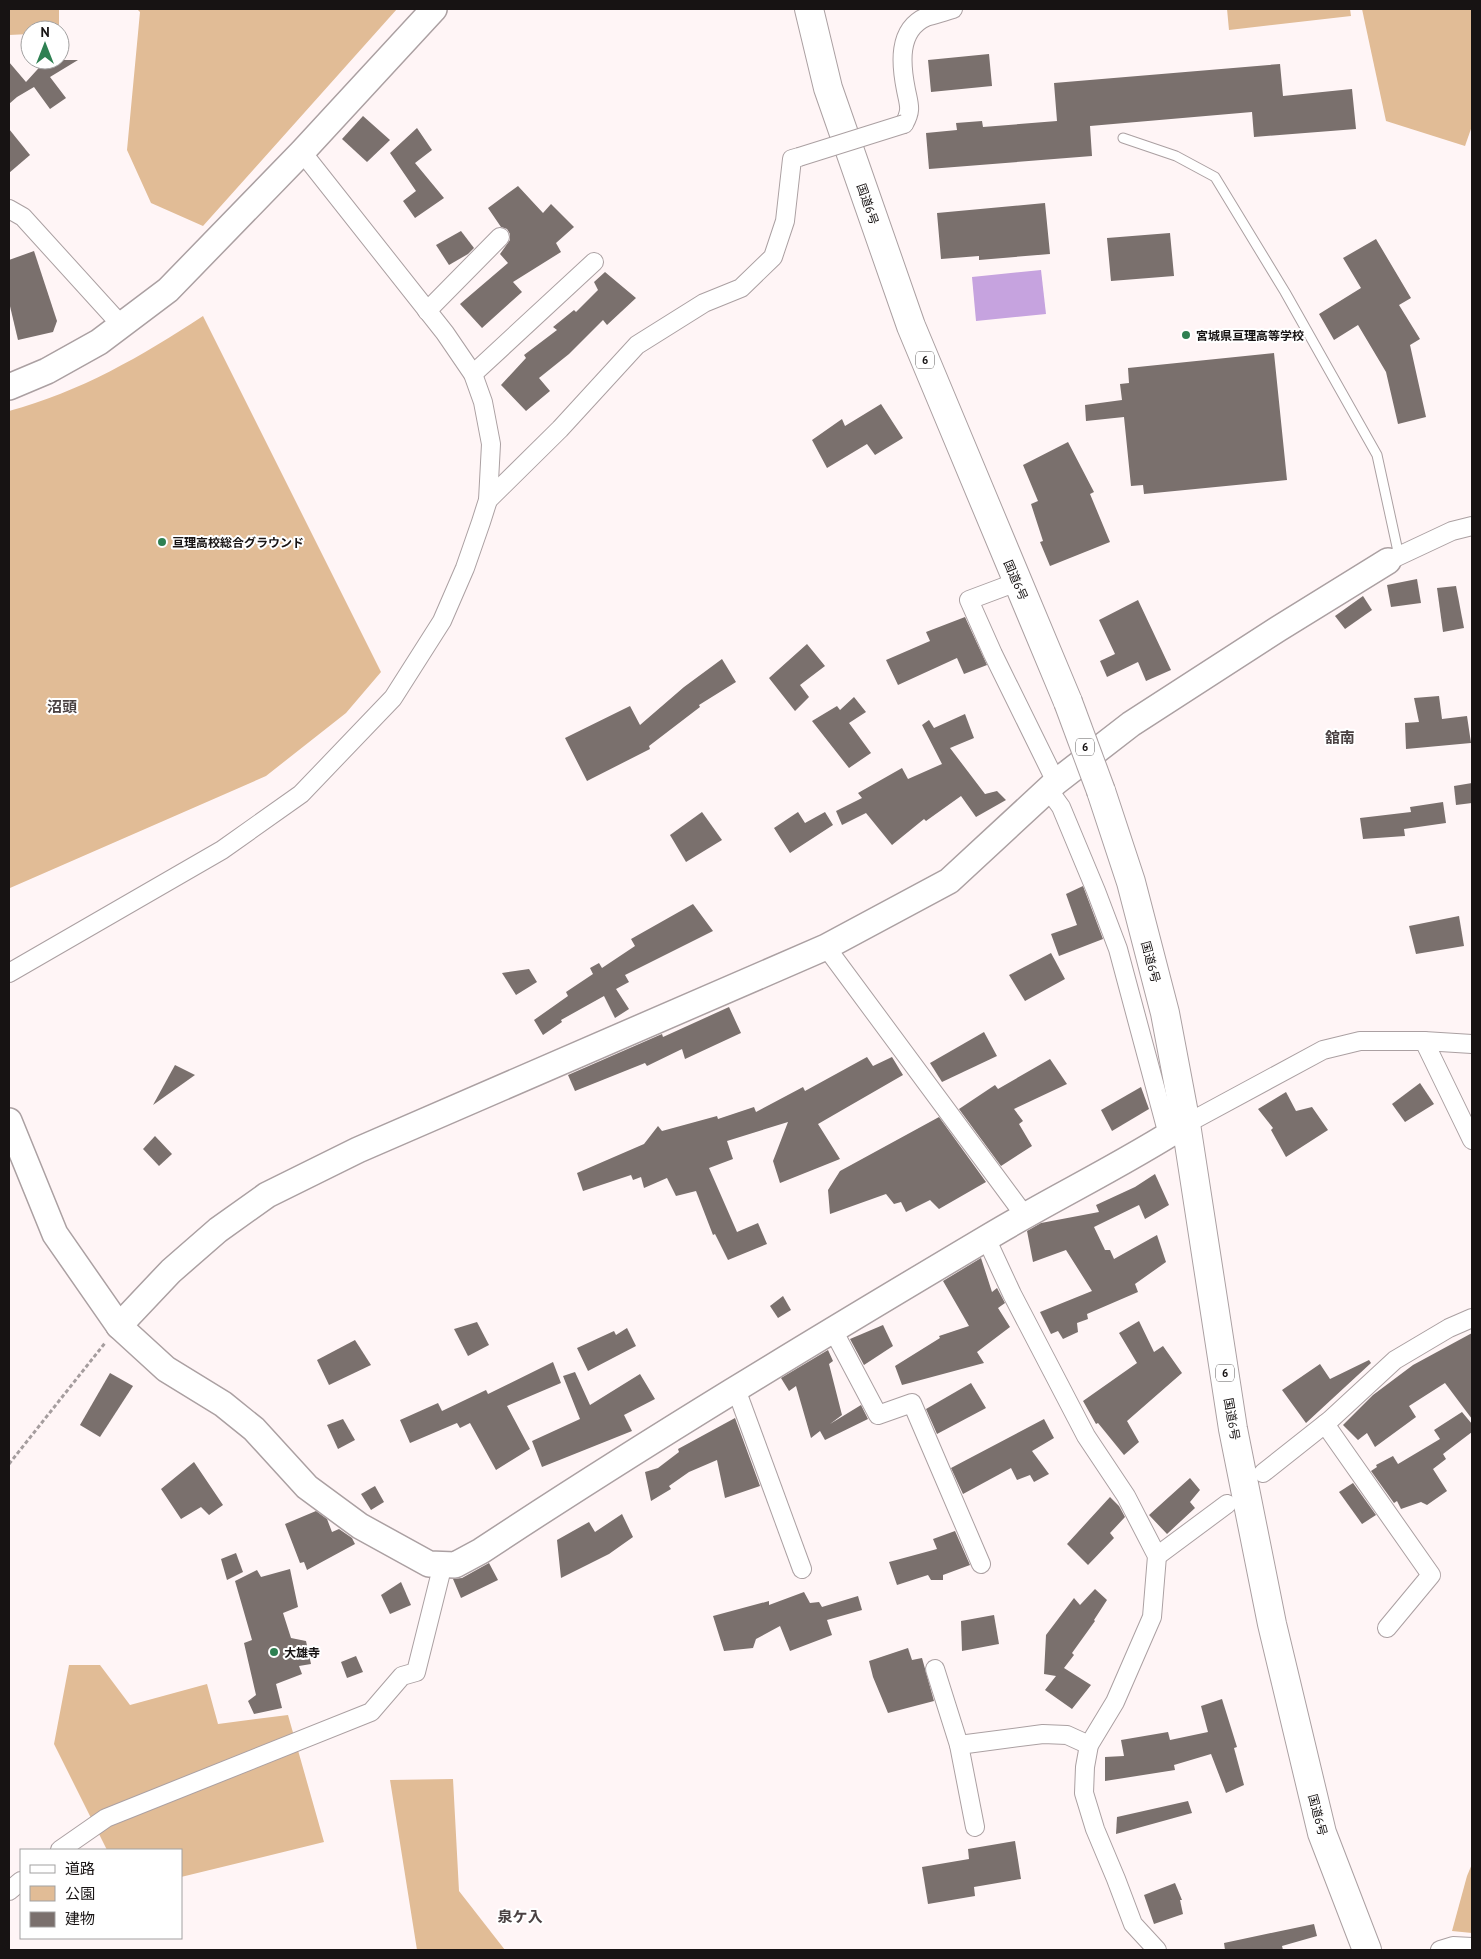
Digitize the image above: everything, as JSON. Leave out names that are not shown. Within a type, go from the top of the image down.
[{"type":"highway","name":"国道6号","points":[[809,9],[828,88],[911,326],[1068,702],[1102,791],[1131,882],[1162,1004],[1177,1130],[1272,1624],[1322,1834],[1367,1950]]},
{"type":"street","points":[[9,387],[47,371],[100,342],[168,290],[302,152],[434,9]]},
{"type":"street","points":[[488,500],[560,429],[637,345],[704,303],[741,288],[773,258],[785,221],[792,159],[904,124],[910,110],[902,71],[903,45],[911,29],[925,18],[953,9]]},
{"type":"street","points":[[9,973],[222,850],[301,794],[393,698],[442,621],[465,568],[488,500],[491,444],[483,402],[473,374],[428,312],[302,152]]},
{"type":"street","points":[[9,209],[23,217],[122,326]]},
{"type":"street","points":[[428,312],[500,237]]},
{"type":"street","points":[[473,374],[594,262]]},
{"type":"street","points":[[119,1326],[171,1270],[218,1230],[266,1194],[358,1150],[826,947],[948,881],[1052,786],[1131,724],[1278,629],[1394,558],[1452,531],[1472,526]]},
{"type":"street","points":[[1017,582],[969,600],[1052,786],[1096,891],[1118,950],[1177,1130]]},
{"type":"street","points":[[826,947],[1025,1216]]},
{"type":"street","points":[[1424,1040],[1472,1140]]},
{"type":"street","points":[[9,1121],[55,1234],[119,1326],[166,1369],[223,1404],[254,1429],[307,1486],[360,1526],[429,1564],[455,1566],[736,1389],[986,1238],[1323,1050],[1360,1041],[1424,1040],[1472,1044]]},
{"type":"street","points":[[986,1238],[1012,1294],[1086,1436],[1126,1496],[1157,1556],[1152,1616],[1115,1702],[1089,1745],[1084,1767],[1084,1793],[1095,1829],[1132,1924],[1157,1950]]},
{"type":"street","points":[[1263,1473],[1325,1424],[1395,1360],[1449,1328],[1472,1318]]},
{"type":"street","points":[[833,1330],[878,1415],[912,1403],[981,1564]]},
{"type":"street","points":[[736,1389],[802,1569]]},
{"type":"street","points":[[1325,1424],[1431,1575],[1387,1628]]},
{"type":"street","points":[[1157,1556],[1227,1504]]},
{"type":"street","points":[[61,1849],[106,1818],[371,1712],[402,1676],[416,1672],[443,1564]]},
{"type":"street","points":[[935,1669],[959,1745],[975,1827]]},
{"type":"street","points":[[959,1745],[1043,1734],[1067,1735],[1089,1745]]},
{"type":"street","points":[[9,1891],[20,1882]]},
{"type":"street","points":[[1440,1950],[1453,1946],[1472,1947]]},
{"type":"lane","points":[[1123,138],[1176,156],[1215,177],[1285,292],[1377,455],[1394,558]]},
{"type":"path","points":[[9,1464],[119,1326]]},
{"type":"green space","points":[[9,9],[59,9],[59,20],[20,20],[20,34],[9,35]]},
{"type":"green space","points":[[137,9],[397,9],[203,226],[151,203],[127,150],[140,12]]},
{"type":"green space","points":[[1227,9],[1350,9],[1351,16],[1229,30]]},
{"type":"green space","points":[[1362,9],[1472,9],[1472,126],[1465,146],[1386,121]]},
{"type":"green space","name":"亘理高校総合グラウンド","points":[[203,316],[381,672],[346,713],[266,776],[10,888],[9,411],[61,394],[86,383],[134,359]]},
{"type":"green space","points":[[69,1665],[100,1665],[130,1705],[207,1684],[218,1724],[288,1715],[324,1842],[182,1877],[182,1849],[106,1849],[54,1744]]},
{"type":"green space","points":[[453,1779],[459,1891],[505,1950],[417,1950],[390,1780]]},
{"type":"green space","points":[[1472,1864],[1472,1933],[1452,1931],[1467,1876]]},
{"type":"shaded area","points":[[1041,270],[1046,314],[976,321],[972,277]]},
{"type":"building","points":[[989,54],[992,86],[931,92],[928,60]]},
{"type":"building","points":[[70,60],[78,60],[70,65]]},
{"type":"building","points":[[9,62],[26,82],[37,70],[62,70],[50,77],[66,98],[50,109],[34,87],[9,104]]},
{"type":"building","points":[[1280,64],[1283,96],[1352,89],[1356,129],[1254,137],[1252,112],[1090,126],[1092,156],[929,169],[926,133],[957,130],[956,123],[982,121],[983,127],[1057,121],[1054,83]]},
{"type":"building","points":[[363,116],[390,140],[367,162],[342,139]]},
{"type":"building","points":[[417,128],[432,150],[415,163],[444,198],[415,218],[403,201],[416,191],[390,153]]},
{"type":"building","points":[[9,129],[30,155],[9,173]]},
{"type":"building","points":[[518,186],[543,213],[551,204],[574,227],[556,243],[561,252],[513,282],[522,292],[482,328],[460,304],[508,263],[500,254],[510,240],[510,234],[507,229],[501,227],[488,208]]},
{"type":"building","points":[[1045,203],[1050,254],[979,260],[979,256],[941,259],[937,213]]},
{"type":"building","points":[[461,231],[474,248],[468,254],[449,265],[436,245]]},
{"type":"building","points":[[1170,233],[1174,276],[1111,281],[1107,238]]},
{"type":"building","points":[[1376,239],[1411,298],[1399,305],[1420,339],[1410,345],[1426,417],[1398,424],[1386,372],[1358,325],[1334,340],[1319,314],[1361,288],[1343,258]]},
{"type":"building","points":[[34,251],[57,321],[53,332],[18,340],[9,302],[9,260]]},
{"type":"building","points":[[605,272],[636,298],[607,325],[603,320],[569,354],[539,378],[550,391],[526,411],[501,385],[526,358],[524,355],[557,330],[553,327],[574,310],[576,312],[598,290],[594,282]]},
{"type":"building","points":[[1274,353],[1287,480],[1144,494],[1143,485],[1131,486],[1124,417],[1086,421],[1085,405],[1122,400],[1120,384],[1129,383],[1128,368]]},
{"type":"building","points":[[881,404],[903,438],[875,455],[867,444],[827,468],[812,440],[842,419],[845,426]]},
{"type":"building","points":[[1068,442],[1094,492],[1090,494],[1110,542],[1050,566],[1040,542],[1043,541],[1031,504],[1038,501],[1023,465]]},
{"type":"building","points":[[1417,579],[1421,603],[1391,607],[1387,585]]},
{"type":"building","points":[[1456,586],[1464,628],[1443,632],[1437,588]]},
{"type":"building","points":[[1363,596],[1372,610],[1345,629],[1335,616]]},
{"type":"building","points":[[1138,600],[1171,670],[1146,681],[1138,662],[1107,677],[1100,661],[1115,654],[1099,620]]},
{"type":"building","points":[[965,617],[987,665],[964,674],[957,658],[898,685],[886,660],[930,641],[926,632]]},
{"type":"building","points":[[807,644],[825,666],[800,685],[809,697],[795,711],[769,678]]},
{"type":"building","points":[[722,659],[736,682],[699,705],[700,707],[649,746],[650,749],[587,781],[565,738],[630,706],[640,725],[684,687]]},
{"type":"building","points":[[1439,696],[1442,719],[1467,716],[1471,743],[1406,749],[1405,723],[1419,722],[1414,698]]},
{"type":"building","points":[[854,697],[866,712],[849,723],[871,753],[849,768],[812,721],[837,706],[840,710]]},
{"type":"building","points":[[965,714],[974,738],[950,748],[985,794],[997,791],[1006,800],[976,817],[961,796],[926,821],[924,819],[892,845],[866,813],[842,825],[836,811],[862,798],[858,793],[902,768],[908,779],[942,764],[922,725],[929,720],[934,728]]},
{"type":"building","points":[[1472,783],[1472,803],[1456,805],[1454,786]]},
{"type":"building","points":[[1443,802],[1446,823],[1404,829],[1405,836],[1363,839],[1360,818],[1411,812],[1410,807]]},
{"type":"building","points":[[702,812],[722,840],[686,862],[670,835]]},
{"type":"building","points":[[798,812],[805,823],[825,812],[833,825],[790,853],[774,828]]},
{"type":"building","points":[[1083,886],[1103,939],[1059,956],[1051,934],[1077,925],[1066,894]]},
{"type":"building","points":[[693,904],[713,931],[625,975],[629,982],[616,989],[629,1009],[615,1018],[604,996],[561,1020],[562,1022],[543,1035],[534,1020],[568,996],[566,992],[593,974],[590,968],[599,963],[602,968],[635,946],[631,939]]},
{"type":"building","points":[[1459,916],[1464,946],[1416,954],[1409,926]]},
{"type":"building","points":[[1051,953],[1065,979],[1025,1001],[1009,975]]},
{"type":"building","points":[[529,969],[537,982],[516,995],[502,973]]},
{"type":"building","points":[[729,1007],[741,1033],[685,1059],[682,1049],[647,1066],[645,1063],[575,1091],[568,1075],[662,1034],[663,1037]]},
{"type":"building","points":[[984,1032],[997,1056],[942,1082],[930,1063]]},
{"type":"building","points":[[867,1057],[873,1066],[892,1057],[903,1075],[818,1124],[840,1159],[780,1183],[773,1161],[788,1122],[727,1141],[733,1159],[709,1168],[737,1232],[758,1223],[767,1244],[728,1260],[715,1234],[713,1235],[696,1191],[676,1196],[667,1178],[644,1188],[641,1177],[633,1180],[631,1175],[583,1191],[577,1173],[644,1144],[658,1126],[662,1131],[717,1116],[718,1119],[754,1107],[756,1112],[803,1087],[805,1091]]},
{"type":"building","points":[[1050,1059],[1067,1084],[1014,1109],[1023,1121],[1019,1124],[1032,1146],[1001,1166],[959,1109],[995,1085],[998,1089]]},
{"type":"building","points":[[175,1065],[195,1075],[153,1105]]},
{"type":"building","points":[[1420,1083],[1434,1104],[1405,1122],[1392,1104]]},
{"type":"building","points":[[1141,1087],[1149,1109],[1112,1131],[1101,1110]]},
{"type":"building","points":[[1286,1092],[1296,1111],[1312,1107],[1328,1130],[1286,1157],[1271,1130],[1273,1128],[1258,1109]]},
{"type":"building","points":[[939,1117],[986,1182],[939,1209],[930,1200],[906,1212],[901,1202],[894,1204],[886,1194],[830,1214],[828,1190],[840,1171]]},
{"type":"building","points":[[155,1136],[172,1154],[159,1166],[143,1149]]},
{"type":"building","points":[[1155,1174],[1169,1205],[1145,1219],[1139,1205],[1094,1227],[1105,1250],[1110,1250],[1114,1259],[1157,1235],[1166,1262],[1135,1284],[1138,1292],[1087,1314],[1088,1319],[1077,1323],[1078,1332],[1063,1339],[1058,1331],[1051,1334],[1040,1312],[1092,1291],[1066,1250],[1033,1262],[1027,1231],[1041,1223],[1099,1212],[1096,1205],[1135,1187]]},
{"type":"building","points":[[981,1258],[992,1292],[997,1288],[1005,1303],[998,1308],[1010,1327],[977,1352],[984,1363],[902,1385],[895,1366],[940,1338],[939,1336],[969,1326],[943,1281]]},
{"type":"building","points":[[783,1296],[791,1310],[778,1318],[770,1306]]},
{"type":"building","points":[[1139,1321],[1154,1352],[1163,1346],[1182,1373],[1127,1421],[1139,1442],[1124,1455],[1098,1423],[1096,1424],[1083,1401],[1137,1363],[1119,1333]]},
{"type":"building","points":[[477,1322],[489,1345],[468,1356],[454,1329]]},
{"type":"building","points":[[883,1325],[893,1346],[864,1365],[850,1339]]},
{"type":"building","points":[[627,1328],[636,1346],[588,1371],[577,1348],[614,1331],[616,1335]]},
{"type":"building","points":[[1472,1333],[1472,1419],[1445,1383],[1409,1406],[1416,1417],[1375,1447],[1367,1433],[1358,1440],[1343,1425],[1373,1395],[1413,1365]]},
{"type":"building","points":[[355,1340],[371,1365],[329,1385],[317,1360]]},
{"type":"building","points":[[828,1350],[833,1361],[829,1364],[842,1415],[830,1424],[861,1405],[868,1419],[825,1440],[820,1431],[811,1438],[796,1386],[789,1391],[781,1378]]},
{"type":"building","points":[[1369,1360],[1371,1363],[1306,1423],[1282,1390],[1320,1364],[1330,1379]]},
{"type":"building","points":[[553,1362],[561,1383],[507,1406],[530,1449],[496,1470],[470,1423],[460,1428],[457,1423],[410,1443],[400,1420],[438,1403],[442,1411],[486,1390],[488,1394]]},
{"type":"building","points":[[575,1372],[590,1405],[640,1374],[655,1399],[624,1415],[632,1431],[542,1467],[532,1441],[580,1419],[563,1376]]},
{"type":"building","points":[[110,1373],[133,1386],[100,1437],[80,1425]]},
{"type":"building","points":[[971,1383],[986,1408],[937,1434],[926,1409]]},
{"type":"building","points":[[1462,1412],[1472,1424],[1472,1432],[1443,1454],[1446,1459],[1433,1469],[1447,1491],[1427,1505],[1421,1502],[1401,1509],[1397,1501],[1394,1503],[1371,1471],[1377,1467],[1376,1465],[1393,1456],[1398,1464],[1440,1439],[1434,1430]]},
{"type":"building","points":[[735,1418],[760,1486],[725,1498],[717,1460],[689,1472],[669,1486],[671,1489],[651,1501],[645,1472],[658,1468],[679,1452],[678,1449]]},
{"type":"building","points":[[343,1419],[355,1440],[338,1449],[327,1425]]},
{"type":"building","points":[[1044,1419],[1054,1438],[1032,1451],[1049,1474],[1034,1482],[1030,1475],[1017,1480],[1011,1468],[963,1494],[951,1468]]},
{"type":"building","points":[[194,1462],[223,1505],[209,1515],[201,1507],[181,1519],[161,1489]]},
{"type":"building","points":[[1190,1478],[1200,1490],[1190,1502],[1195,1508],[1167,1534],[1149,1515]]},
{"type":"building","points":[[1353,1483],[1376,1515],[1362,1524],[1339,1492]]},
{"type":"building","points":[[375,1486],[384,1502],[371,1510],[361,1494]]},
{"type":"building","points":[[1110,1497],[1119,1506],[1125,1517],[1110,1533],[1114,1538],[1088,1565],[1067,1544]]},
{"type":"building","points":[[316,1511],[327,1519],[332,1532],[339,1529],[352,1538],[355,1544],[307,1570],[304,1562],[300,1563],[285,1524]]},
{"type":"building","points":[[622,1514],[633,1537],[609,1554],[561,1578],[557,1540],[589,1522],[595,1532]]},
{"type":"building","points":[[955,1531],[970,1565],[943,1575],[943,1580],[931,1580],[928,1575],[897,1585],[889,1562],[937,1549],[933,1539]]},
{"type":"building","points":[[236,1553],[243,1572],[227,1580],[221,1559]]},
{"type":"building","points":[[489,1563],[498,1580],[461,1598],[453,1579],[462,1578]]},
{"type":"building","points":[[290,1569],[298,1607],[283,1613],[291,1638],[306,1641],[311,1664],[299,1666],[302,1674],[276,1684],[282,1708],[254,1714],[248,1701],[256,1695],[244,1643],[252,1640],[235,1581],[257,1570],[261,1577]]},
{"type":"building","points":[[401,1582],[411,1605],[390,1614],[381,1595]]},
{"type":"building","points":[[1095,1589],[1107,1600],[1095,1621],[1072,1653],[1074,1655],[1064,1668],[1091,1685],[1072,1709],[1045,1690],[1056,1676],[1044,1674],[1046,1635],[1074,1598],[1080,1605]]},
{"type":"building","points":[[804,1592],[810,1603],[819,1602],[822,1607],[858,1596],[862,1610],[827,1620],[832,1635],[790,1651],[780,1626],[756,1639],[753,1648],[724,1651],[713,1616],[769,1601],[769,1605]]},
{"type":"building","points":[[994,1615],[999,1644],[962,1651],[961,1621]]},
{"type":"building","points":[[908,1648],[912,1660],[922,1658],[934,1701],[888,1713],[873,1677],[869,1661]]},
{"type":"building","points":[[356,1656],[363,1672],[347,1678],[341,1662]]},
{"type":"building","points":[[1222,1699],[1237,1747],[1234,1748],[1244,1785],[1226,1793],[1211,1754],[1174,1765],[1175,1770],[1105,1781],[1105,1757],[1124,1756],[1121,1740],[1168,1732],[1170,1740],[1208,1732],[1201,1706]]},
{"type":"building","points":[[1188,1801],[1192,1813],[1116,1834],[1117,1817]]},
{"type":"building","points":[[1015,1841],[1021,1879],[974,1887],[975,1896],[928,1904],[922,1867],[969,1859],[968,1849]]},
{"type":"building","points":[[1175,1883],[1182,1900],[1180,1900],[1183,1914],[1154,1924],[1144,1895]]},
{"type":"building","points":[[1314,1924],[1317,1936],[1282,1946],[1283,1950],[1225,1950],[1224,1943]]},
{"type":"place","name":"宮城県亘理高等学校","points":[[1186,335]]},
{"type":"place","name":"亘理高校総合グラウンド","points":[[162,542]]},
{"type":"place","name":"大雄寺","points":[[274,1652]]},
{"type":"district","name":"沼頭","points":[[62,706]]},
{"type":"district","name":"舘南","points":[[1340,737]]},
{"type":"district","name":"泉ケ入","points":[[520,1916]]}]
